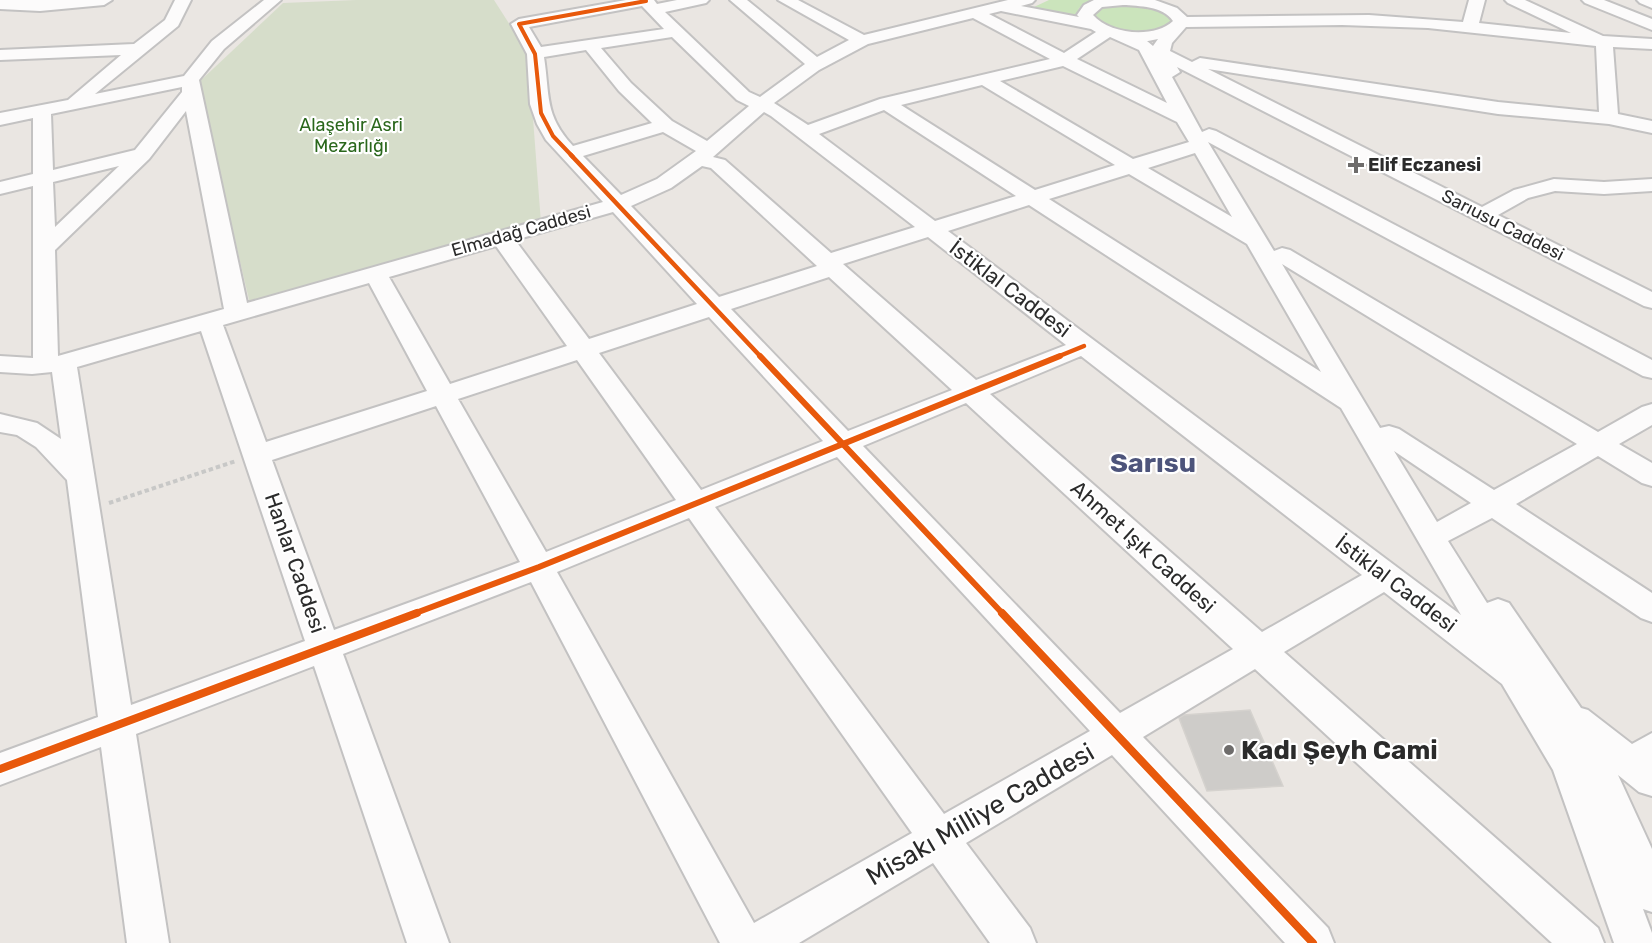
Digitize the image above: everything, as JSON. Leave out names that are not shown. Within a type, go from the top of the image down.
[{"type":"street","points":[[0,4],[40,6],[104,0]]},
{"type":"street","points":[[72,105],[138,48],[172,23],[183,0]]},
{"type":"street","points":[[44,249],[142,155],[218,45],[273,0]]},
{"type":"street","points":[[700,0],[576,6],[519,24],[535,52],[538,103],[553,136],[1313,943]]},
{"type":"street","points":[[738,0],[816,64]]},
{"type":"street","points":[[786,0],[861,40]]},
{"type":"street","name":"Elmadağ Caddesi","points":[[0,364],[32,366],[55,364],[618,204],[654,189],[703,154],[762,104],[816,64],[861,40],[977,6],[1002,6],[1027,0]]},
{"type":"street","points":[[1180,25],[1179,16],[1165,8],[1128,0],[1102,2],[1087,10],[1085,15],[1087,20],[1104,30],[1160,52],[1497,108],[1609,118],[1652,127]]},
{"type":"street","points":[[1470,25],[1477,0]]},
{"type":"street","points":[[1513,0],[1604,43]]},
{"type":"street","points":[[1590,0],[1652,25]]},
{"type":"street","points":[[1645,0],[1652,3]]},
{"type":"street","name":"İstiklal Caddesi","points":[[648,3],[743,96],[778,112],[1514,674]]},
{"type":"street","points":[[977,6],[1065,60],[1184,118]]},
{"type":"street","points":[[1002,6],[1104,30],[1143,36],[1171,32],[1180,25],[1394,9],[1470,25],[1604,43],[1652,44]]},
{"type":"street","points":[[1180,25],[1162,42],[1160,52],[1256,240],[1569,764],[1635,943]]},
{"type":"street","points":[[806,133],[886,103],[1065,60],[1104,30]]},
{"type":"street","points":[[535,52],[676,32]]},
{"type":"street","points":[[1604,43],[1609,118]]},
{"type":"street","name":"Ahmet Işık Caddesi","points":[[590,45],[625,87],[665,125],[718,164],[1583,943]]},
{"type":"street","points":[[0,55],[138,48]]},
{"type":"street","points":[[1160,52],[1153,56],[1184,118],[1204,140],[1282,255],[1446,531],[1565,713],[1601,779],[1652,893]]},
{"type":"street","name":"Sarıusu Caddesi","points":[[1160,52],[1652,301]]},
{"type":"street","points":[[984,79],[1256,240]]},
{"type":"street","points":[[0,118],[190,86]]},
{"type":"street","name":"Hanlar Caddesi","points":[[190,86],[223,316],[257,454],[428,943]]},
{"type":"street","points":[[886,103],[1353,405]]},
{"type":"street","points":[[42,111],[44,249],[55,364],[80,477],[148,943]]},
{"type":"street","points":[[570,153],[665,125]]},
{"type":"street","points":[[257,454],[714,306],[1204,140],[1652,370]]},
{"type":"street","points":[[0,188],[142,155]]},
{"type":"street","points":[[1482,214],[1521,194],[1554,185],[1604,188],[1652,185]]},
{"type":"street","points":[[501,237],[1015,943]]},
{"type":"street","points":[[1282,255],[1652,476]]},
{"type":"street","points":[[375,273],[539,567],[742,943]]},
{"type":"street","points":[[0,769],[539,567],[1084,346]]},
{"type":"street","points":[[1446,531],[1652,413]]},
{"type":"street","points":[[0,423],[22,425],[45,437],[80,477]]},
{"type":"street","points":[[1389,435],[1652,609]]},
{"type":"street","name":"Misakı Milliye Caddesi","points":[[760,943],[1386,576]]},
{"type":"street","points":[[1565,713],[1645,765]]},
{"type":"path","points":[[85,510],[257,454]]},
{"type":"green space","name":"Alaşehir Asri Mezarlığı","points":[[356,0],[494,0],[528,53],[541,223],[250,304],[198,83],[283,3]]},
{"type":"green space","points":[[1049,0],[1093,0],[1079,8],[1076,18],[1034,7]]},
{"type":"green space","points":[[1118,4],[1156,9],[1175,20],[1160,32],[1135,34],[1109,27],[1096,18],[1096,13],[1100,9]]},
{"type":"building","name":"Kadı Şeyh Cami","points":[[1250,710],[1283,786],[1207,791],[1179,718],[1184,715]]},
{"type":"cycle path","points":[[646,1],[519,24],[535,54],[539,104],[553,136],[1313,943]]},
{"type":"cycle path","points":[[0,769],[539,567],[1084,346]]},
{"type":"place","name":"Elif Eczanesi","points":[[1356,165]]},
{"type":"place","name":"Kadı Şeyh Cami","points":[[1229,750]]},
{"type":"district","name":"Sarısu","points":[[1153,463]]}]
